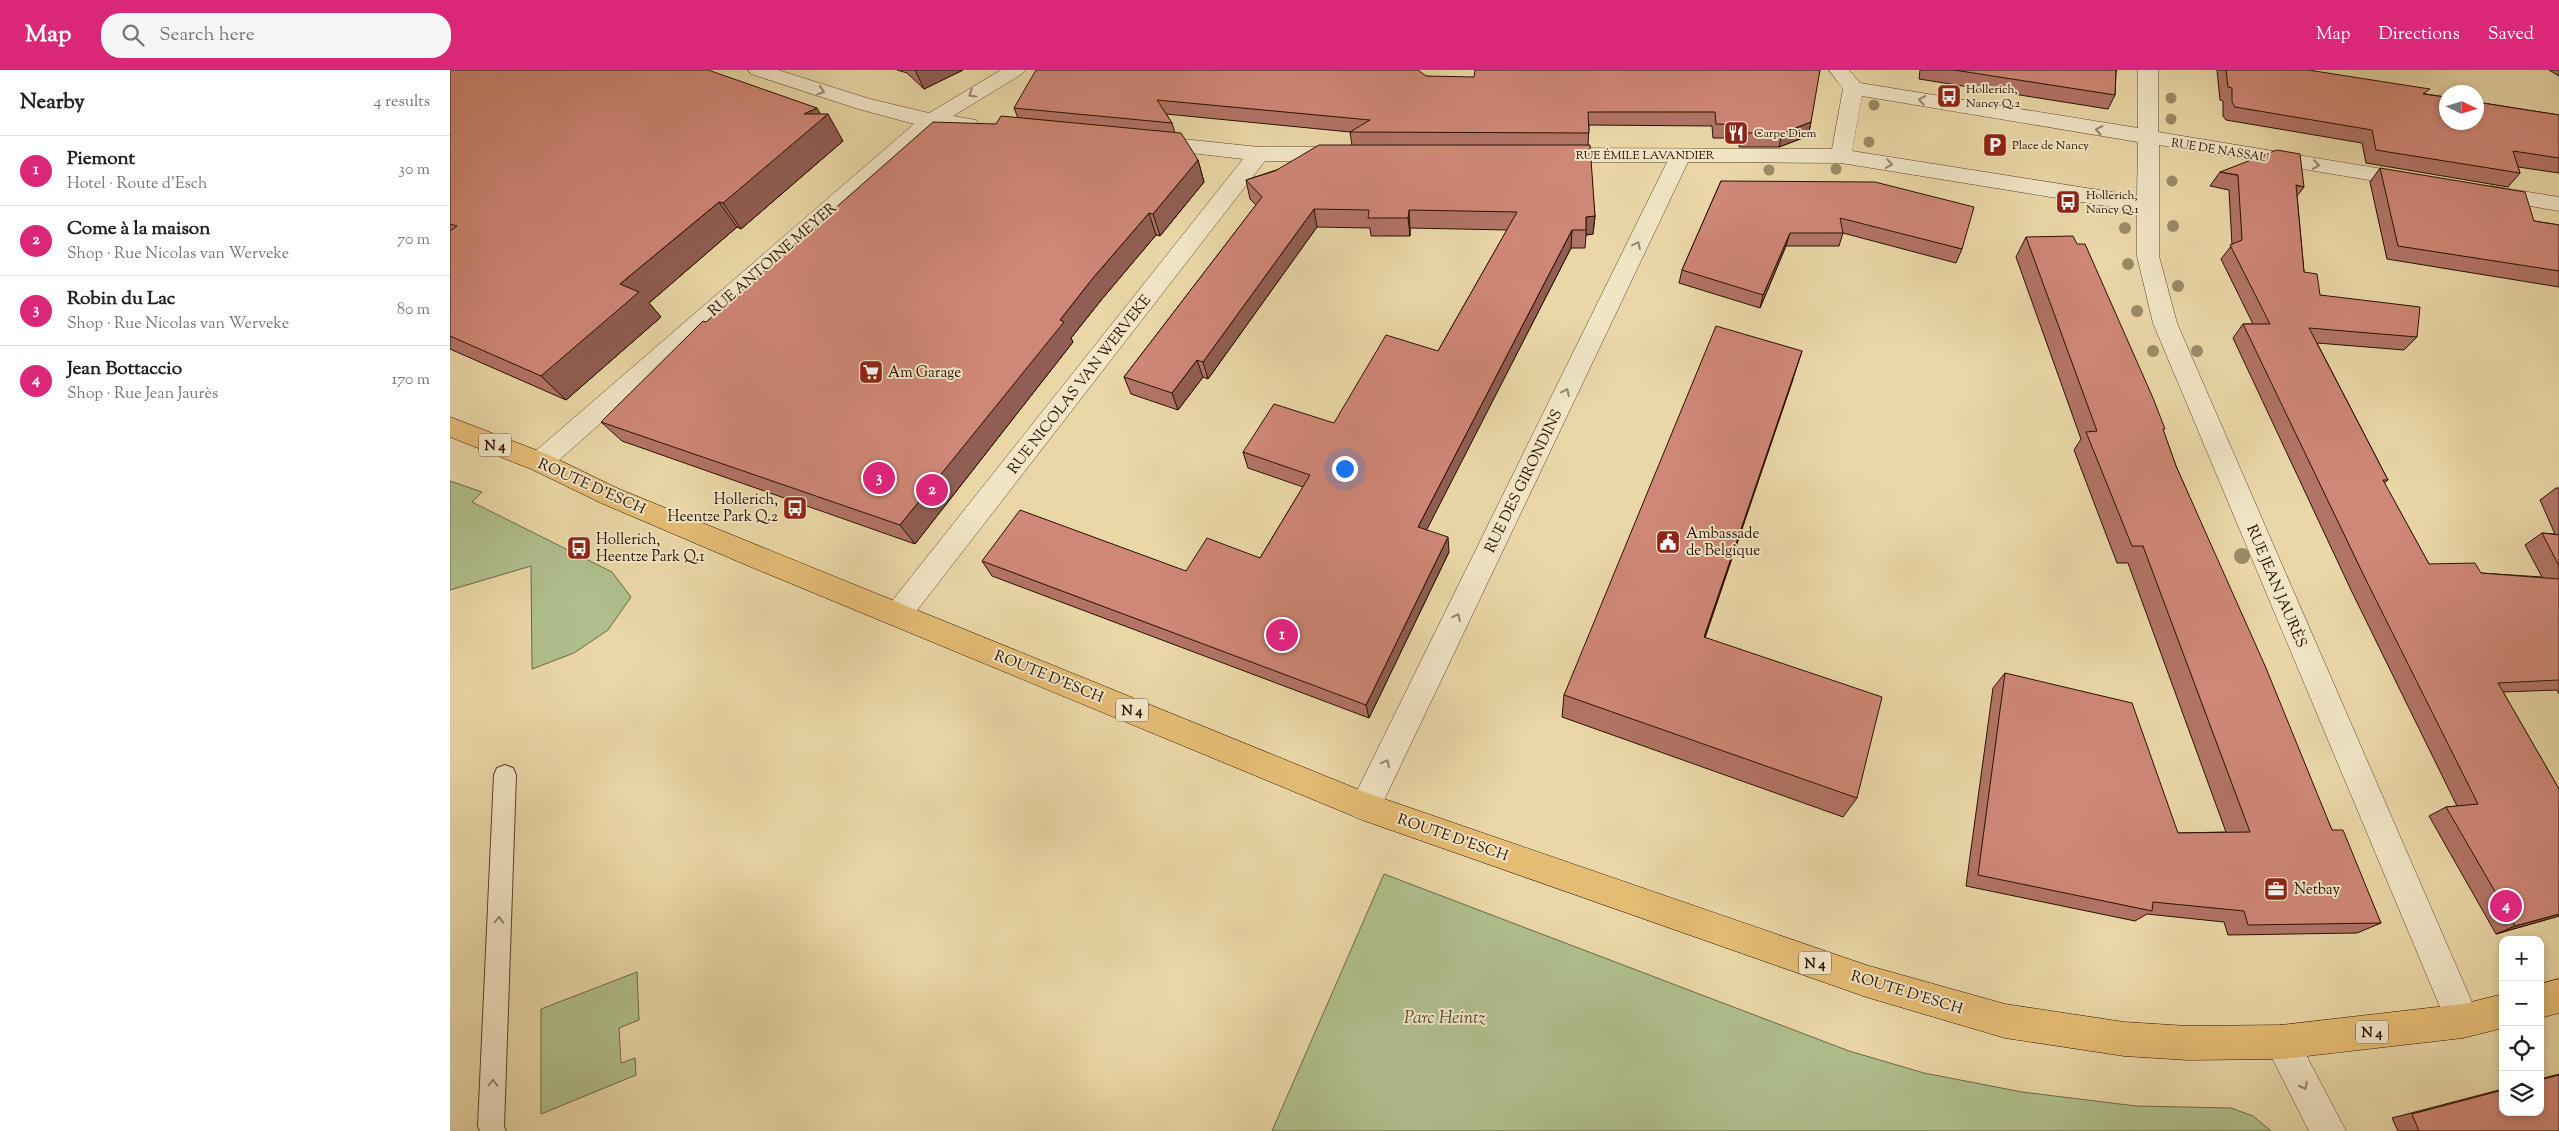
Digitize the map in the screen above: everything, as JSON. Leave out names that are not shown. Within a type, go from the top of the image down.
[{"type":"main road","name":"ROUTE D'ESCH","points":[[450,427],[540,462],[617,499],[1365,807],[1866,981],[2005,1021],[2124,1039],[2188,1043],[2281,1042],[2463,1022],[2499,1012]]},
{"type":"main road","points":[[2544,1000],[2559,996]]},
{"type":"street","points":[[758,70],[890,113],[929,122],[991,127]]},
{"type":"street","name":"RUE ANTOINE MEYER","points":[[540,462],[929,122],[1014,70]]},
{"type":"street","points":[[1839,70],[1853,88],[2147,138]]},
{"type":"street","name":"RUE JEAN JAURÈS","points":[[2148,70],[2148,256],[2165,323],[2463,1022]]},
{"type":"street","points":[[1841,156],[1853,88]]},
{"type":"street","name":"RUE DE NASSAU","points":[[2147,138],[2431,183]]},
{"type":"street","points":[[1130,141],[1259,154],[1357,154]]},
{"type":"street","name":"RUE NICOLAS VAN WERVEKE","points":[[898,614],[1259,154]]},
{"type":"street","name":"RUE ÉMILE LAVANDIER","points":[[1534,155],[1841,156],[2148,206]]},
{"type":"street","name":"RUE DES GIRONDINS","points":[[1365,807],[1681,155]]},
{"type":"street","points":[[2471,190],[2559,204]]},
{"type":"street","points":[[2281,1042],[2328,1131]]},
{"type":"lane","points":[[493,1131],[491,1126],[505,775]]},
{"type":"green space","points":[[450,481],[482,492],[472,502],[612,572],[631,597],[608,630],[574,653],[532,669],[531,566],[450,590]]},
{"type":"green space","name":"Parc Heintz","points":[[1384,874],[1849,1051],[1924,1073],[2022,1092],[2136,1106],[2231,1108],[2253,1116],[2271,1131],[1272,1131]]},
{"type":"green space","points":[[637,972],[639,1020],[619,1028],[621,1063],[635,1058],[636,1075],[541,1114],[541,1009]]},
{"type":"building","points":[[450,70],[708,70],[817,108],[804,114],[828,114],[723,203],[719,202],[620,284],[639,292],[541,376],[450,336],[450,231],[457,226],[450,224]]},
{"type":"building","points":[[1036,70],[1418,70],[1426,76],[1474,77],[1475,70],[1820,70],[1811,122],[1782,133],[1742,133],[1745,125],[1716,124],[1715,112],[1588,112],[1589,133],[1350,132],[1370,120],[1157,100],[1172,123],[1014,108]]},
{"type":"building","points":[[1954,70],[2116,70],[2115,95]]},
{"type":"building","points":[[2226,70],[2308,70],[2430,89],[2423,94],[2439,96],[2439,130],[2484,130],[2484,103],[2559,115],[2559,158],[2513,151],[2520,173],[2376,150],[2372,130],[2235,107],[2232,102],[2232,88],[2228,87]]},
{"type":"building","name":"Am Garage","points":[[1001,116],[1181,133],[1198,160],[1153,214],[1149,213],[1093,278],[1060,320],[1064,322],[900,525],[601,422],[703,321],[706,322],[933,122],[996,124]]},
{"type":"building","points":[[1319,145],[1590,145],[1595,216],[1586,217],[1586,230],[1572,230],[1418,527],[1448,537],[1366,705],[982,561],[1020,510],[1186,571],[1207,538],[1260,558],[1310,475],[1243,452],[1274,404],[1334,423],[1386,335],[1438,351],[1517,212],[1409,210],[1408,218],[1368,218],[1369,210],[1314,209],[1203,362],[1197,360],[1172,393],[1124,377],[1262,197],[1246,180],[1275,171]]},
{"type":"building","points":[[2277,150],[2300,154],[2304,187],[2296,185],[2304,272],[2317,274],[2320,295],[2420,307],[2417,337],[2309,328],[2388,480],[2383,480],[2429,564],[2475,563],[2481,573],[2559,579],[2559,680],[2498,683],[2559,789],[2559,914],[2515,926],[2446,807],[2478,804],[2365,578],[2243,324],[2270,324],[2230,245],[2242,240],[2238,175],[2220,172]]},
{"type":"building","points":[[2380,168],[2525,192],[2534,221],[2559,225],[2559,271],[2398,246]]},
{"type":"building","points":[[1721,181],[1875,182],[1974,207],[1962,249],[1840,218],[1843,233],[1790,233],[1763,295],[1682,270]]},
{"type":"building","points":[[2073,236],[2077,244],[2085,244],[2153,398],[2176,466],[2266,668],[2332,830],[2343,830],[2381,923],[2248,925],[2244,911],[2153,902],[2152,911],[1978,875],[2005,673],[2132,703],[2178,833],[2250,832],[2143,546],[2132,546],[2086,432],[2097,431],[2026,237]]},
{"type":"building","points":[[1716,326],[1802,351],[1704,637],[1882,697],[1857,798],[1564,695]]},
{"type":"building","points":[[2542,533],[2559,535],[2559,566]]},
{"type":"building","points":[[2559,1075],[2559,1131],[2419,1131],[2412,1114],[2499,1091],[2499,1116],[2544,1116],[2544,1079]]},
{"type":"place","name":"Hollerich, Nancy Q.2","points":[[1949,96]]},
{"type":"place","name":"Carpe Diem","points":[[1736,133]]},
{"type":"place","name":"Place de Nancy","points":[[1995,145]]},
{"type":"place","name":"Hollerich, Nancy Q.1","points":[[2068,202]]},
{"type":"place","name":"Am Garage","points":[[871,372]]},
{"type":"place","name":"Robin du Lac","points":[[879,478]]},
{"type":"place","name":"Come à la maison","points":[[932,490]]},
{"type":"place","name":"Hollerich, Heentze Park Q.2","points":[[795,508]]},
{"type":"place","name":"Ambassade de Belgique","points":[[1668,542]]},
{"type":"place","name":"Hollerich, Heentze Park Q.1","points":[[579,548]]},
{"type":"place","name":"Piemont","points":[[1282,635]]},
{"type":"place","name":"Netbay","points":[[2276,889]]},
{"type":"place","name":"Jean Bottaccio","points":[[2506,906]]}]
